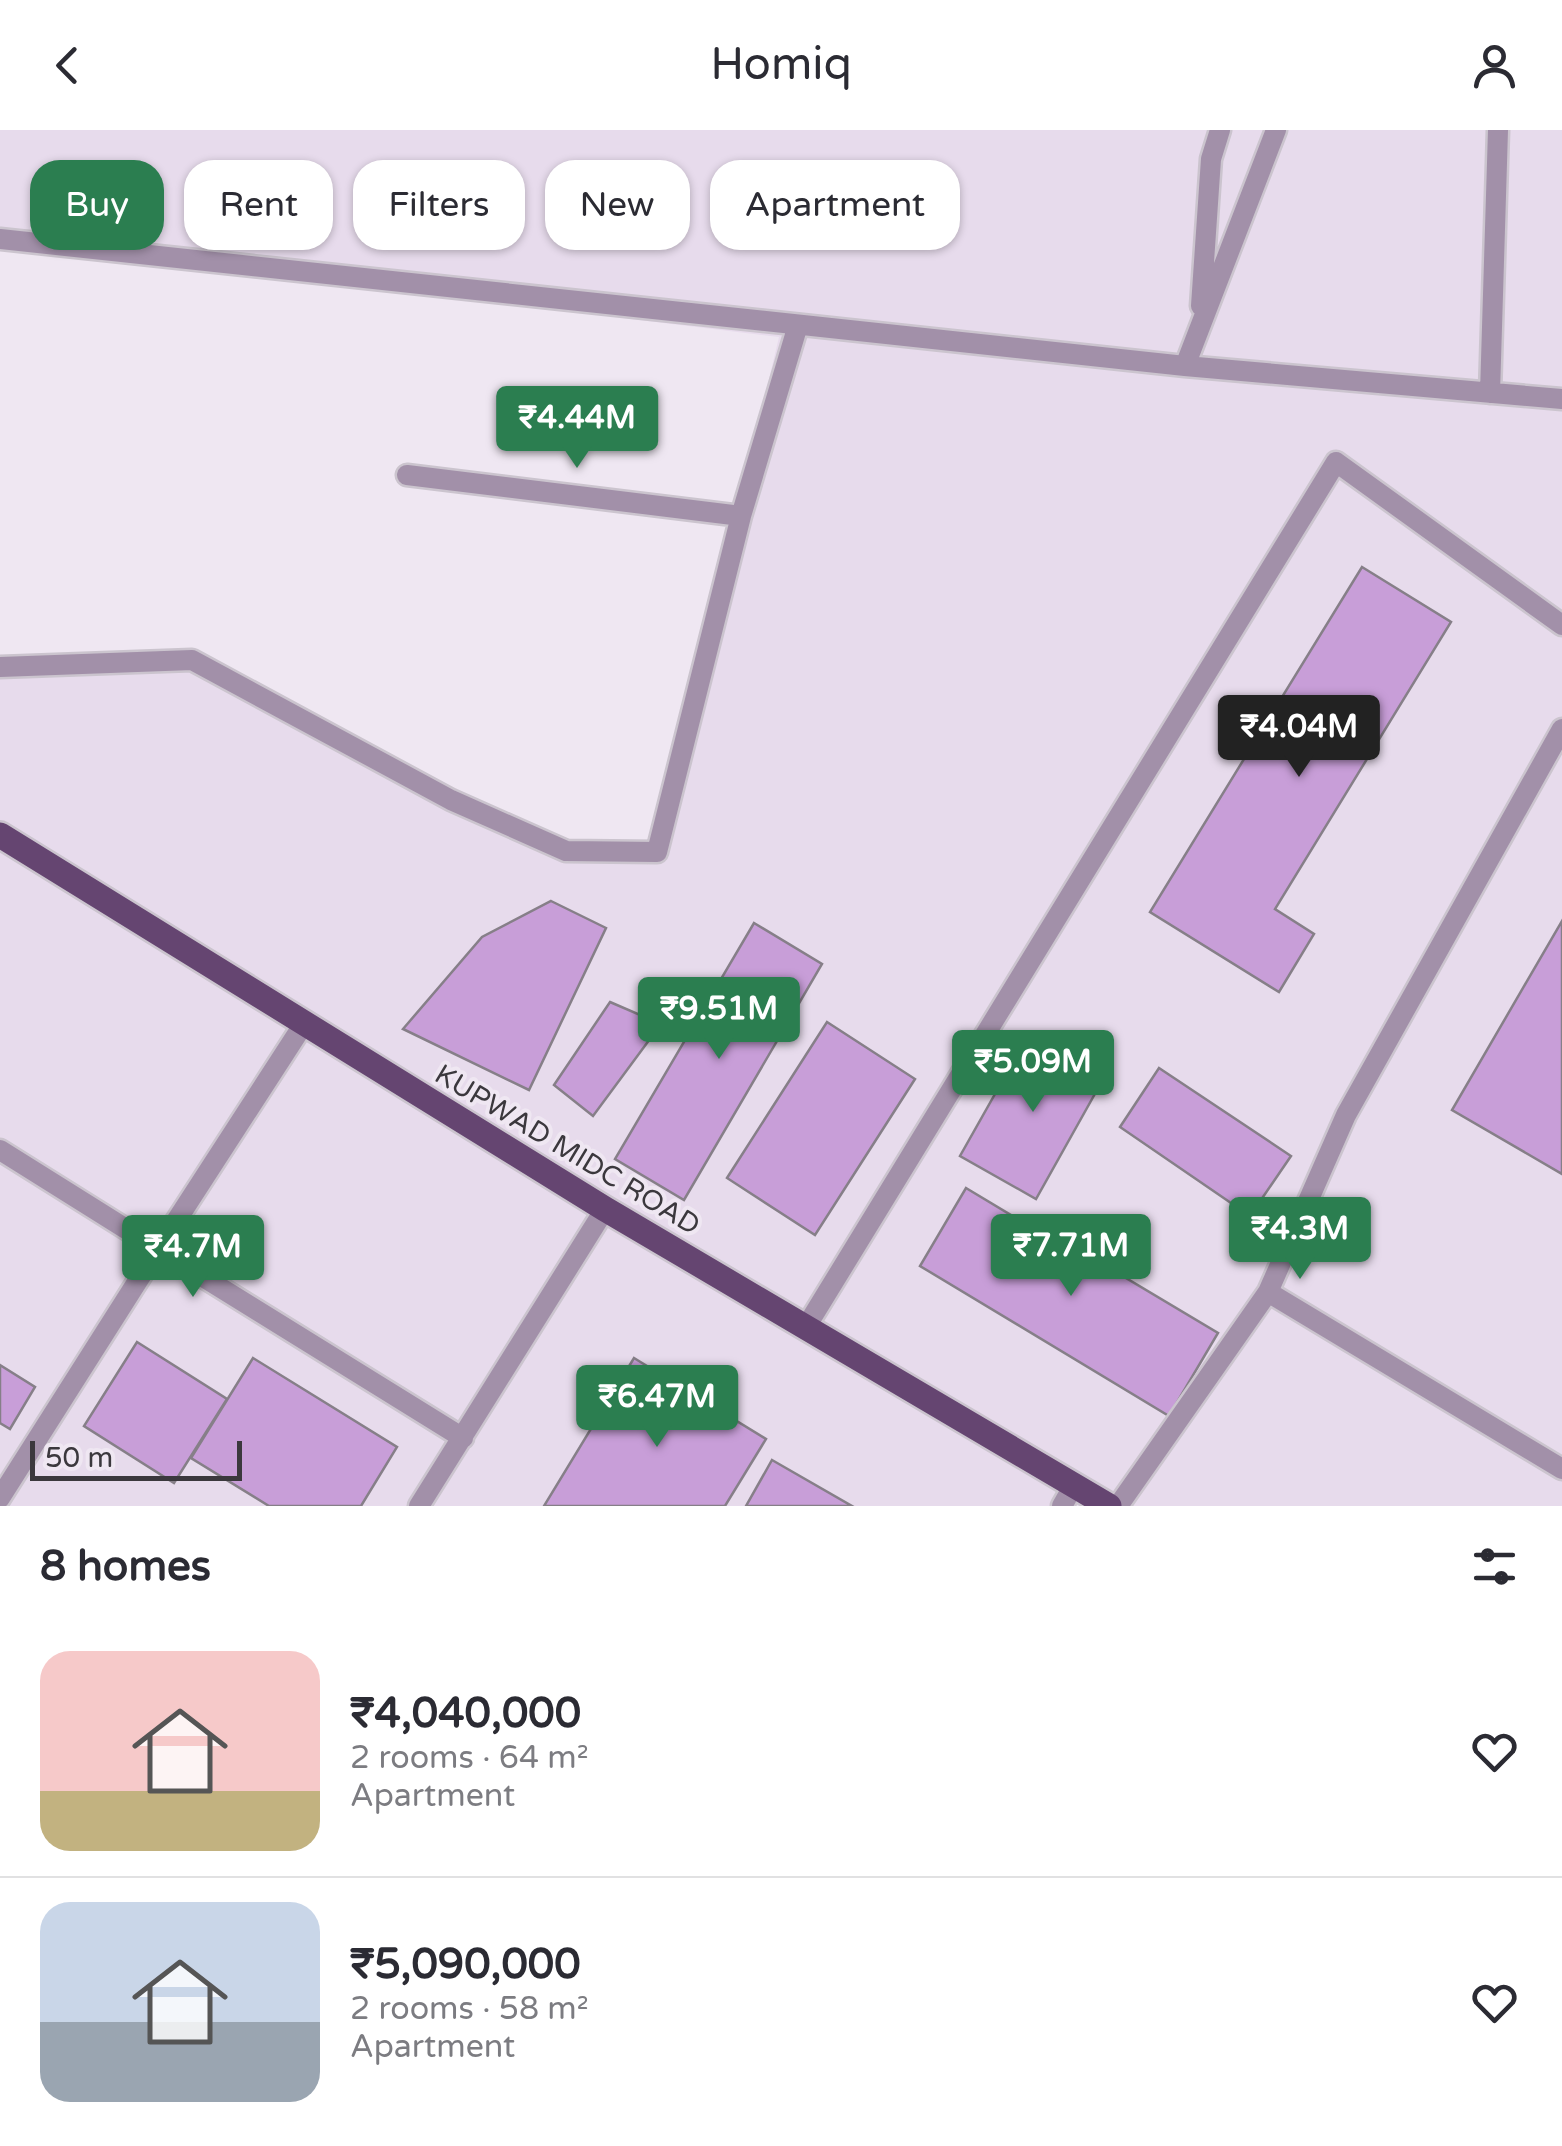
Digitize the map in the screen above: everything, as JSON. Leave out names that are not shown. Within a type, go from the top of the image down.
[{"type":"main road","name":"KUPWAD MIDC ROAD","points":[[0,835],[605,1208],[806,1327],[1068,1496],[1109,1506]]},
{"type":"street","points":[[1200,328],[1211,159],[1220,130]]},
{"type":"street","points":[[1185,366],[1276,130]]},
{"type":"street","points":[[1490,393],[1498,130]]},
{"type":"street","points":[[0,239],[1185,366],[1562,399]]},
{"type":"street","points":[[0,667],[192,660],[452,800],[566,850],[657,852],[741,516],[798,325]]},
{"type":"street","points":[[806,1327],[1336,462],[1562,625]]},
{"type":"street","points":[[407,476],[741,516]]},
{"type":"street","points":[[1118,1506],[1268,1292],[1346,1115],[1562,729]]},
{"type":"street","points":[[0,1498],[305,1022]]},
{"type":"street","points":[[0,1150],[463,1438]]},
{"type":"street","points":[[419,1506],[605,1208]]},
{"type":"street","points":[[1268,1292],[1562,1469]]},
{"type":"shaded area","points":[[0,130],[1562,130],[1562,1506],[0,1506],[0,664],[192,660],[451,800],[607,851],[657,852],[779,337],[66,250],[164,250],[164,160],[30,160],[30,246],[0,242]]},
{"type":"building","points":[[1362,567],[1451,622],[1275,909],[1314,934],[1279,992],[1150,912]]},
{"type":"building","points":[[551,901],[606,928],[529,1090],[403,1029],[482,937]]},
{"type":"building","points":[[1562,921],[1562,1174],[1452,1110]]},
{"type":"building","points":[[754,923],[822,964],[684,1200],[615,1159]]},
{"type":"building","points":[[610,1002],[661,1024],[593,1116],[554,1085]]},
{"type":"building","points":[[827,1022],[915,1079],[815,1235],[727,1178]]},
{"type":"building","points":[[1030,1032],[1106,1074],[1036,1199],[960,1156]]},
{"type":"building","points":[[1159,1068],[1291,1156],[1250,1216],[1120,1127]]},
{"type":"building","points":[[966,1188],[1049,1238],[1062,1217],[1126,1256],[1116,1272],[1218,1333],[1169,1416],[920,1266]]},
{"type":"building","points":[[137,1342],[227,1399],[174,1483],[84,1426]]},
{"type":"building","points":[[253,1358],[397,1447],[361,1506],[269,1506],[191,1458]]},
{"type":"building","points":[[634,1358],[766,1439],[725,1506],[544,1506]]},
{"type":"building","points":[[0,1365],[35,1387],[10,1429],[0,1423]]},
{"type":"building","points":[[772,1460],[852,1506],[746,1506]]}]
